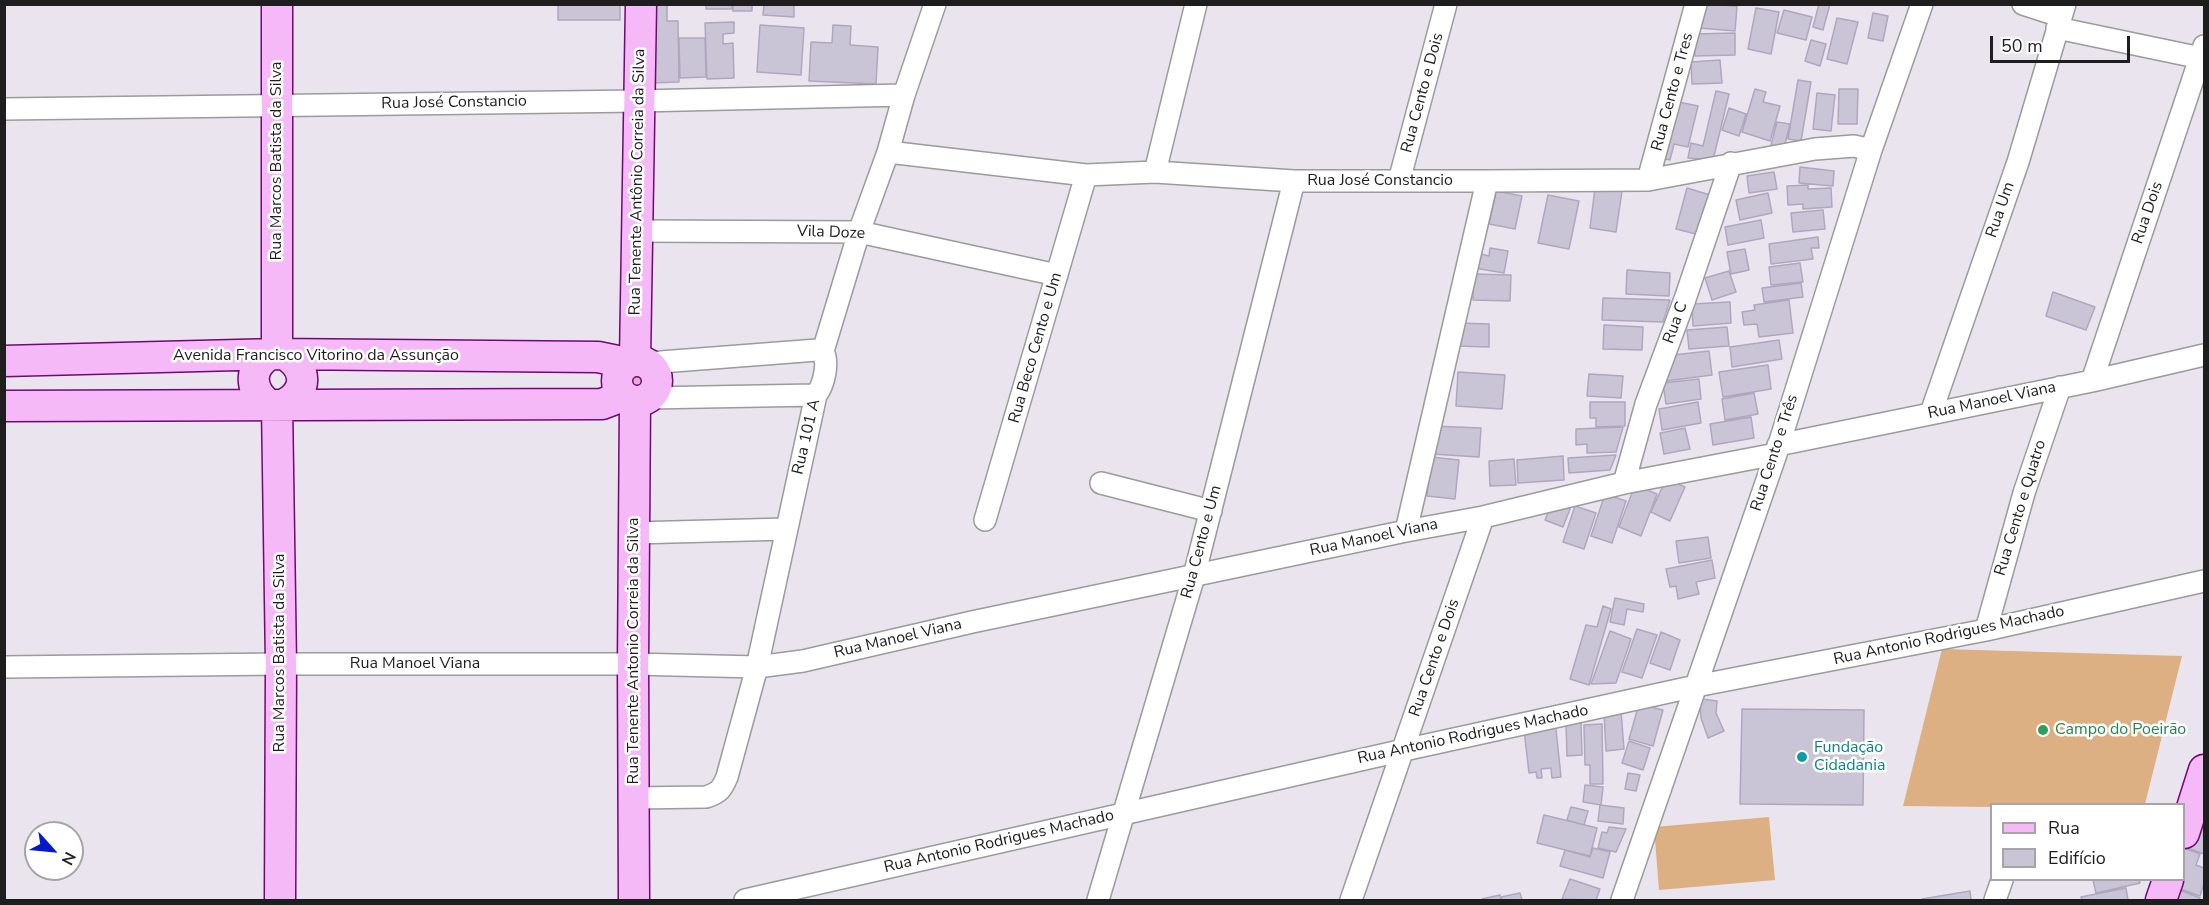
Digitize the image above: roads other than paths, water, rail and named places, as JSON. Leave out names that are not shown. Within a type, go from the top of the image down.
[{"type":"main road","name":"Rua Marcos Batista da Silva","points":[[277,4],[277,354]]},
{"type":"main road","name":"Rua Tenente Antônio Correia da Silva","points":[[636,398],[617,385],[617,378],[619,371],[637,362],[641,4]]},
{"type":"main road","name":"Avenida Francisco Vitorino da Assunção","points":[[4,361],[277,354],[598,357],[637,362]]},
{"type":"main road","points":[[277,354],[297,364],[302,379],[297,396],[277,404],[256,392],[253,379],[256,367],[277,354]]},
{"type":"main road","points":[[4,406],[602,404],[636,398]]},
{"type":"main road","name":"Rua Tenente Antonio Correia da Silva","points":[[634,900],[633,663],[636,398]]},
{"type":"main road","name":"Rua Marcos Batista da Silva","points":[[277,404],[281,664],[280,900]]},
{"type":"main road","points":[[2185,831],[2200,801],[2205,770]]},
{"type":"main road","points":[[2161,900],[2167,881]]},
{"type":"street","name":"Rua 101 A","points":[[633,798],[706,797],[717,794],[728,777],[757,667],[816,395],[823,381],[826,360],[823,351],[935,4]]},
{"type":"street","points":[[1155,172],[1196,4]]},
{"type":"street","name":"Rua Cento e Dois","points":[[1399,181],[1446,4]]},
{"type":"street","name":"Rua Cento e Tres","points":[[1648,180],[1696,4]]},
{"type":"street","name":"Rua Cento e Três","points":[[1622,900],[1777,450],[1871,150],[1922,4]]},
{"type":"street","points":[[2023,4],[2061,16],[2203,52]]},
{"type":"street","name":"Rua Um","points":[[1931,413],[2018,162],[2061,16]]},
{"type":"street","name":"Rua Dois","points":[[2092,381],[2203,52]]},
{"type":"street","name":"Rua José Constancio","points":[[4,109],[639,101],[904,95]]},
{"type":"street","name":"Rua José Constancio","points":[[888,152],[1086,175],[1155,172],[1294,181],[1487,181],[1648,180],[1815,149],[1854,146],[1871,150]]},
{"type":"street","name":"Rua C","points":[[1624,483],[1646,404],[1685,299],[1731,163]]},
{"type":"street","name":"Rua Beco Cento e Um","points":[[985,520],[1086,175]]},
{"type":"street","name":"Rua Cento e Um","points":[[1098,900],[1194,576],[1294,181]]},
{"type":"street","points":[[1406,531],[1487,181]]},
{"type":"street","name":"Vila Doze","points":[[637,231],[860,232],[1057,275]]},
{"type":"street","points":[[637,362],[823,351]]},
{"type":"street","name":"Rua Manoel Viana","points":[[4,667],[633,663],[757,667],[803,661],[972,622],[1483,517],[1931,413],[2092,381],[2205,355]]},
{"type":"street","name":"Rua Cento e Quatro","points":[[1986,630],[2024,493],[2060,387]]},
{"type":"street","points":[[636,398],[816,395]]},
{"type":"street","points":[[1101,483],[1211,511]]},
{"type":"street","name":"Rua Cento e Dois","points":[[1351,900],[1483,517]]},
{"type":"street","points":[[634,533],[786,530]]},
{"type":"street","name":"Rua Antonio Rodrigues Machado","points":[[745,900],[1125,812],[1696,686],[1986,630],[2205,580]]},
{"type":"street","points":[[1995,900],[2001,881]]},
{"type":"place","name":"Campo do Poeirão","points":[[2043,730]]},
{"type":"place","name":"Fundação Cidadania","points":[[1802,757]]}]
